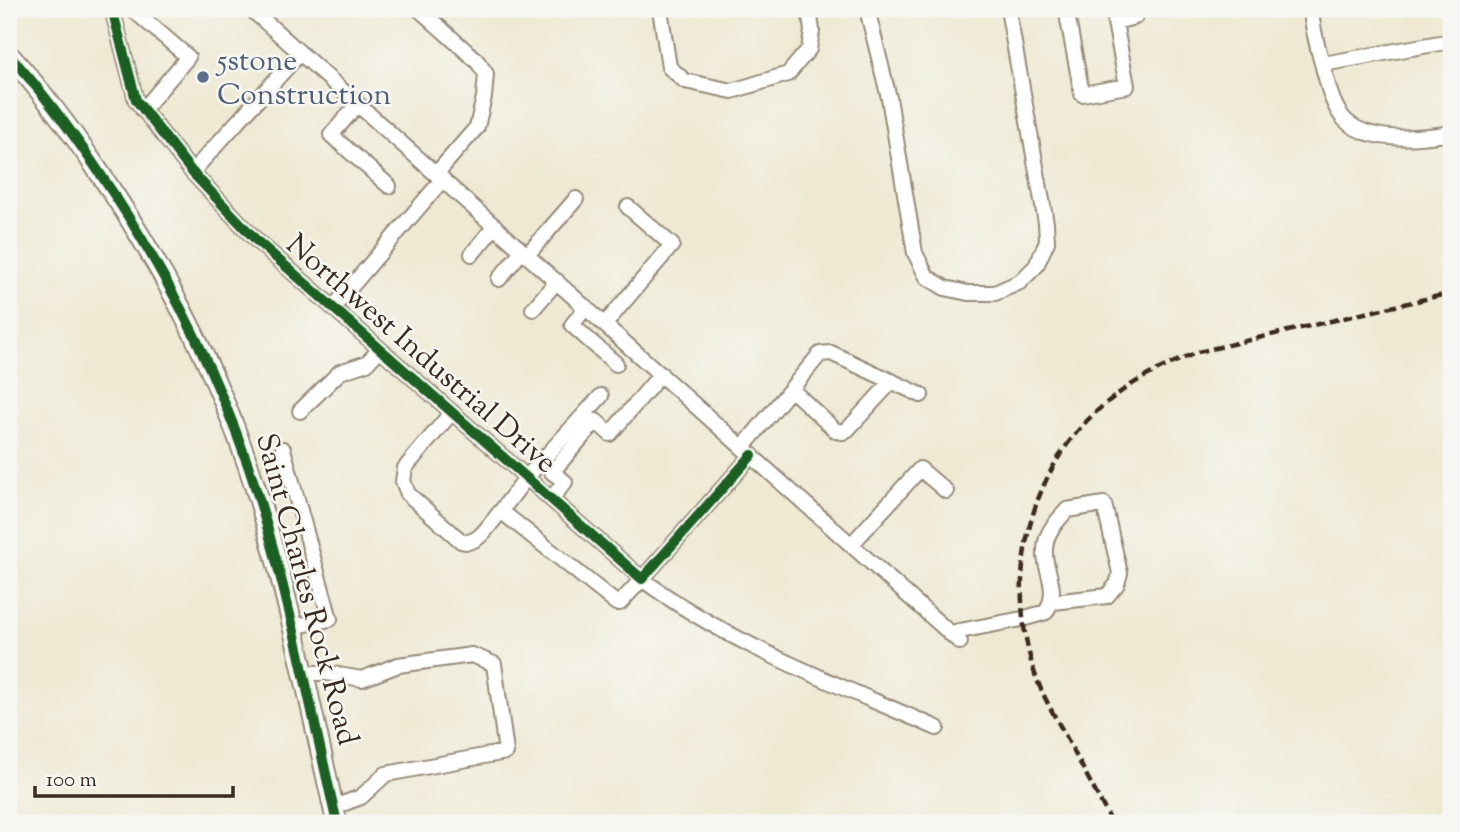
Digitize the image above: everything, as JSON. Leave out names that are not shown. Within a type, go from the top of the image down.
[{"type":"main road","name":"Saint Charles Rock Road","points":[[9,55],[70,130],[115,195],[164,277],[217,384],[243,451],[267,528],[335,815]]},
{"type":"street","name":"Northwest Industrial Drive","points":[[113,9],[136,100],[192,172],[257,241],[526,478],[666,597],[754,647],[937,728]]},
{"type":"street","points":[[132,9],[188,57],[143,110]]},
{"type":"street","points":[[251,9],[955,637],[1046,612],[1053,601],[1053,588],[1045,555],[1050,531],[1067,510],[1104,504],[1120,573],[1117,584],[1107,596],[1053,601]]},
{"type":"street","name":"Northwest Industrial Drive","points":[[333,307],[477,127],[486,74],[477,61],[419,9]]},
{"type":"street","points":[[660,9],[669,67],[685,81],[732,91],[788,74],[809,49],[812,31],[809,9]]},
{"type":"street","points":[[867,9],[889,98],[915,253],[926,277],[945,288],[968,293],[995,293],[1020,282],[1036,266],[1047,242],[1046,223],[1008,9]]},
{"type":"street","points":[[1066,9],[1082,94],[1128,86],[1115,22],[1135,17],[1133,9]]},
{"type":"street","points":[[1311,9],[1332,98],[1346,121],[1367,132],[1400,139],[1451,133]]},
{"type":"street","points":[[1323,64],[1451,41]]},
{"type":"street","points":[[192,172],[300,53]]},
{"type":"street","points":[[358,104],[331,135],[389,187]]},
{"type":"street","points":[[499,279],[576,199]]},
{"type":"street","points":[[605,324],[672,245],[628,207]]},
{"type":"street","points":[[472,254],[495,226]]},
{"type":"street","points":[[533,309],[556,281]]},
{"type":"street","points":[[586,307],[572,325],[616,364]]},
{"type":"street","points":[[300,411],[340,372],[367,363],[380,349]]},
{"type":"street","points":[[501,511],[616,603],[620,603],[747,451],[791,389],[820,354],[831,353],[921,395]]},
{"type":"street","points":[[551,499],[565,482],[552,472],[596,421],[610,434],[661,374]]},
{"type":"street","points":[[791,389],[836,430],[843,432],[892,381]]},
{"type":"street","points":[[452,412],[405,468],[403,474],[405,490],[464,543],[475,541],[526,478],[601,397]]},
{"type":"street","points":[[283,449],[330,619],[292,627]]},
{"type":"street","points":[[851,545],[920,469],[946,491]]},
{"type":"street","points":[[303,673],[327,673],[362,679],[398,665],[472,654],[494,664],[506,752],[386,774],[361,797],[335,815]]},
{"type":"railway","points":[[1112,823],[1044,695],[1034,671],[1025,635],[1022,597],[1030,524],[1042,488],[1060,456],[1082,426],[1120,392],[1152,373],[1198,352],[1451,293]]},
{"type":"cycle path","points":[[112,9],[136,100],[192,172],[257,241],[642,579],[752,455]]},
{"type":"cycle path","points":[[9,55],[67,127],[148,249],[191,330],[229,413],[271,539],[337,823]]},
{"type":"place","name":"5stone Construction","points":[[203,77]]}]
